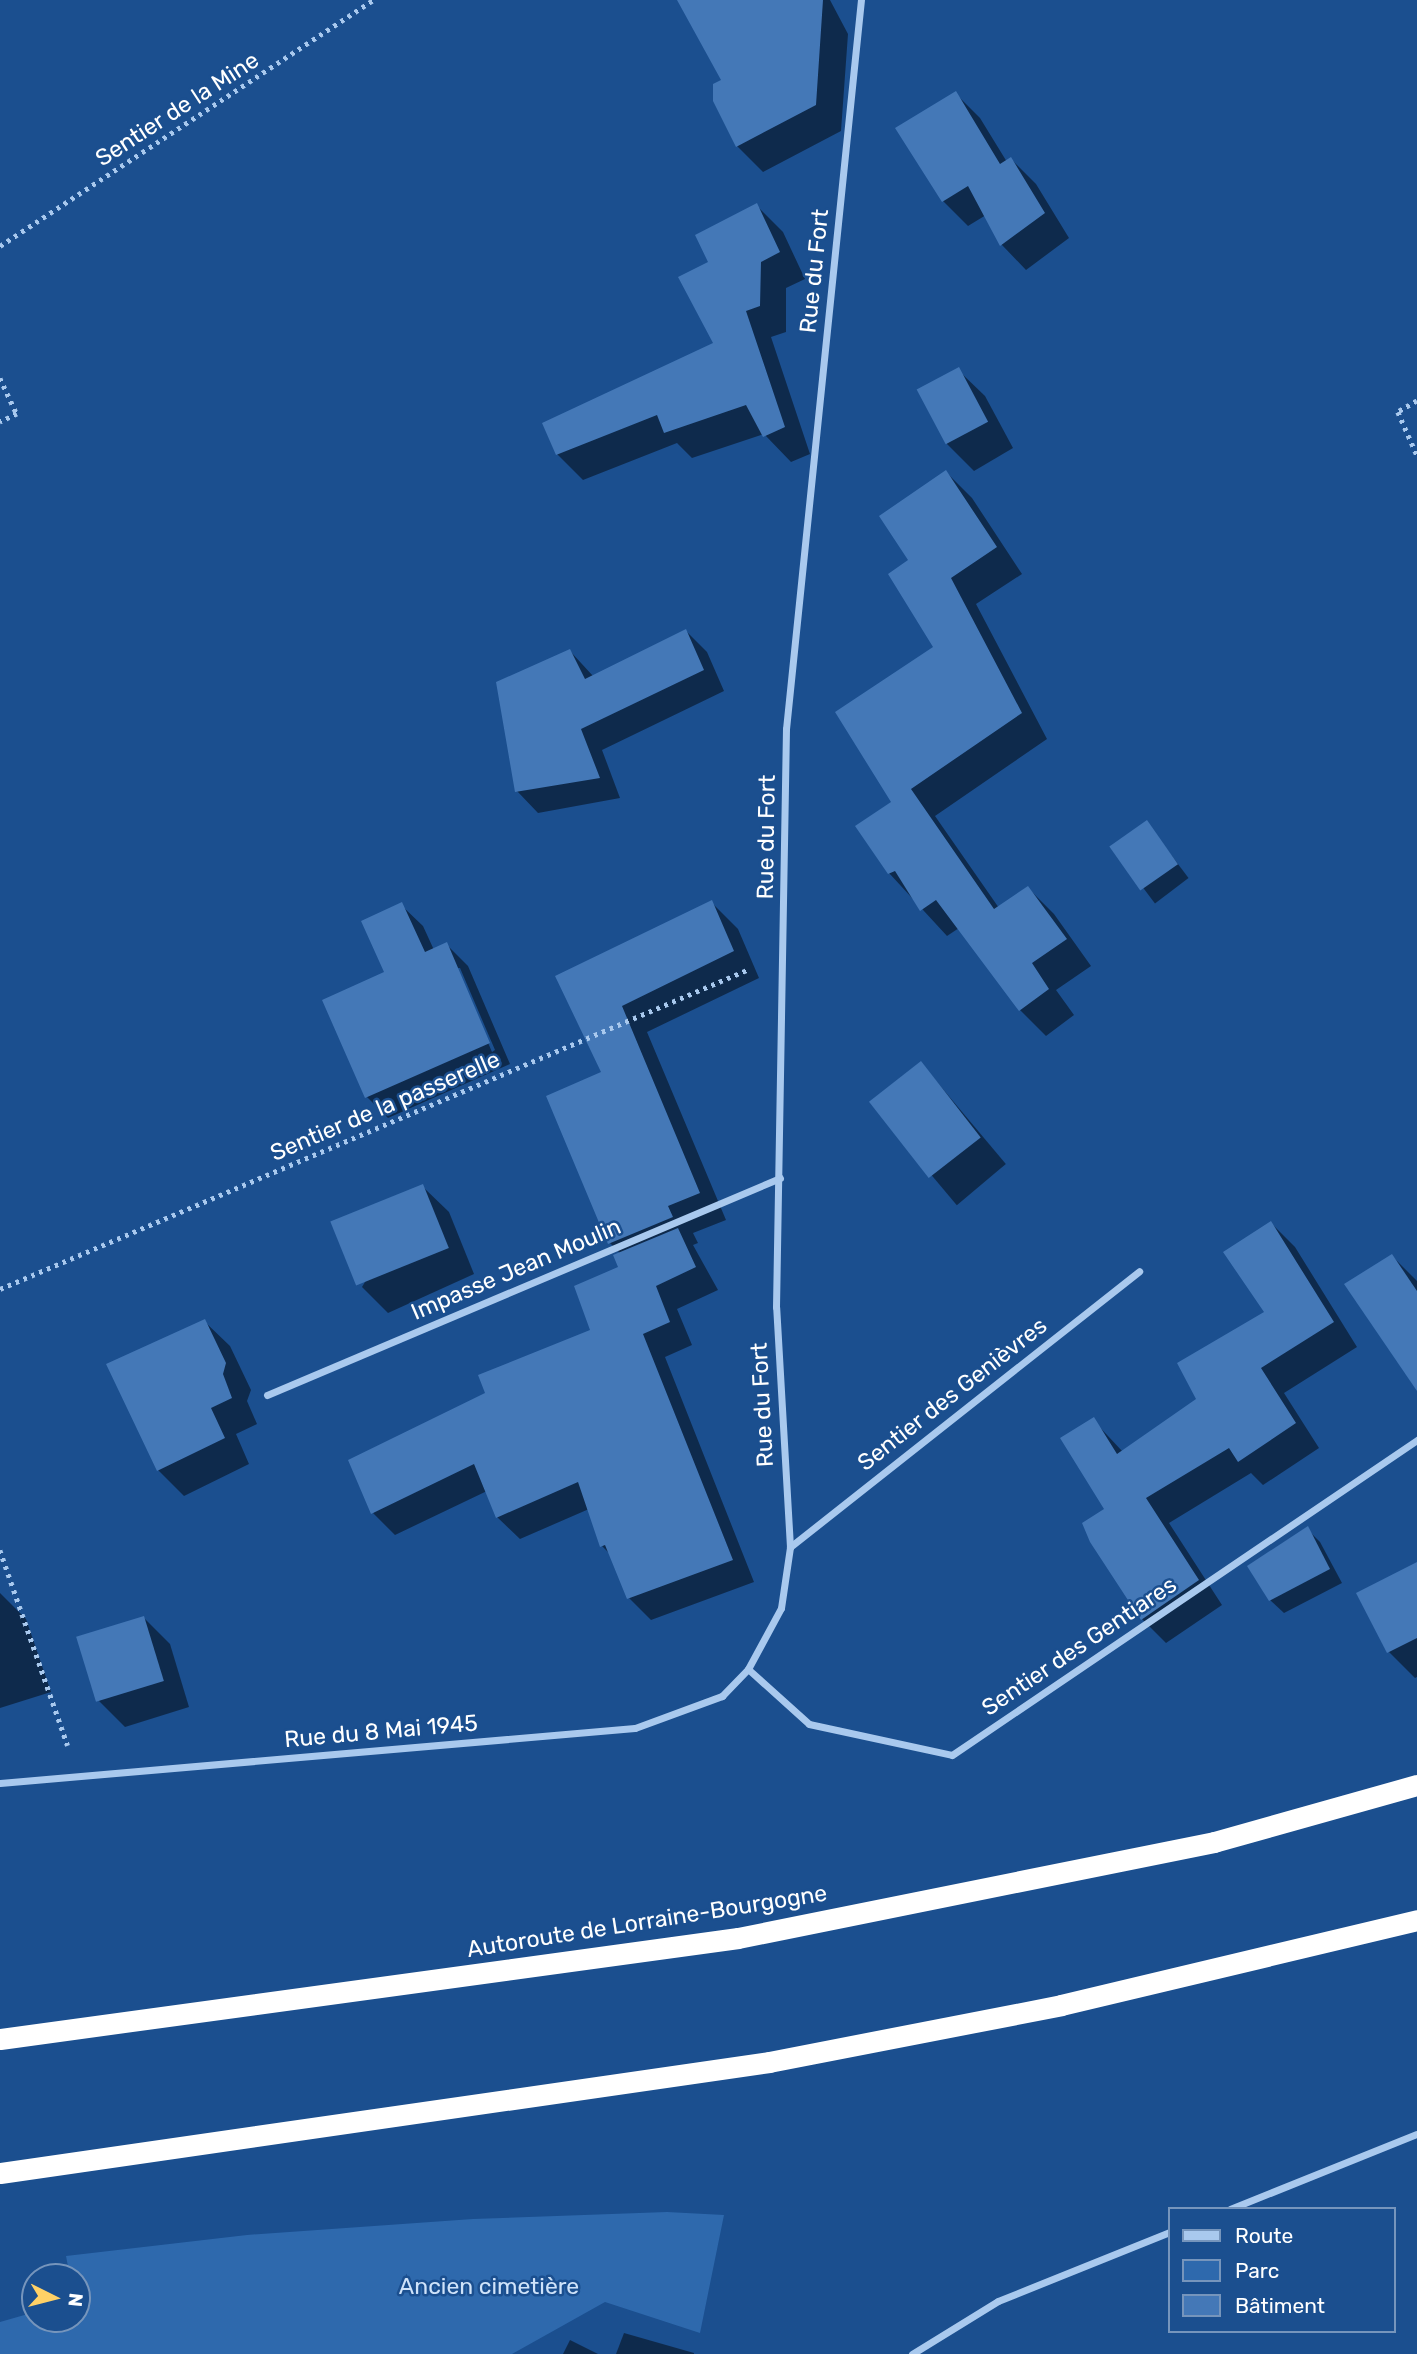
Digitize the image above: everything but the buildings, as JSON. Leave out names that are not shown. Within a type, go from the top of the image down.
[{"type":"highway","name":"Autoroute de Lorraine-Bourgogne","points":[[0,2039],[738,1938],[1214,1842],[1417,1785]]},
{"type":"highway","points":[[0,2173],[769,2062],[1060,2005],[1417,1920]]},
{"type":"street","name":"Rue du Fort","points":[[748,1668],[781,1608],[790,1547],[776,1307],[786,729],[861,0]]},
{"type":"street","name":"Impasse Jean Moulin","points":[[267,1395],[780,1178]]},
{"type":"street","name":"Sentier des Genièvres","points":[[790,1547],[1139,1271]]},
{"type":"street","name":"Sentier des Gentiares","points":[[748,1668],[809,1724],[952,1755],[1417,1440]]},
{"type":"street","name":"Rue du 8 Mai 1945","points":[[0,1783],[635,1728],[722,1696],[748,1668]]},
{"type":"street","points":[[1235,2207],[1417,2134]]},
{"type":"street","points":[[912,2354],[998,2301],[1168,2233]]},
{"type":"path","name":"Sentier de la Mine","points":[[0,246],[373,0]]},
{"type":"path","points":[[0,378],[17,414],[0,422]]},
{"type":"path","points":[[1417,401],[1398,412],[1417,455]]},
{"type":"path","name":"Sentier de la passerelle","points":[[0,1289],[784,955]]},
{"type":"path","points":[[0,1550],[78,1776]]},
{"type":"green space","name":"Ancien cimetière","points":[[667,2212],[724,2215],[700,2333],[605,2302],[512,2354],[0,2354],[0,2322],[21,2316],[21,2333],[91,2333],[91,2263],[67,2263],[66,2256],[247,2235],[473,2219]]}]
